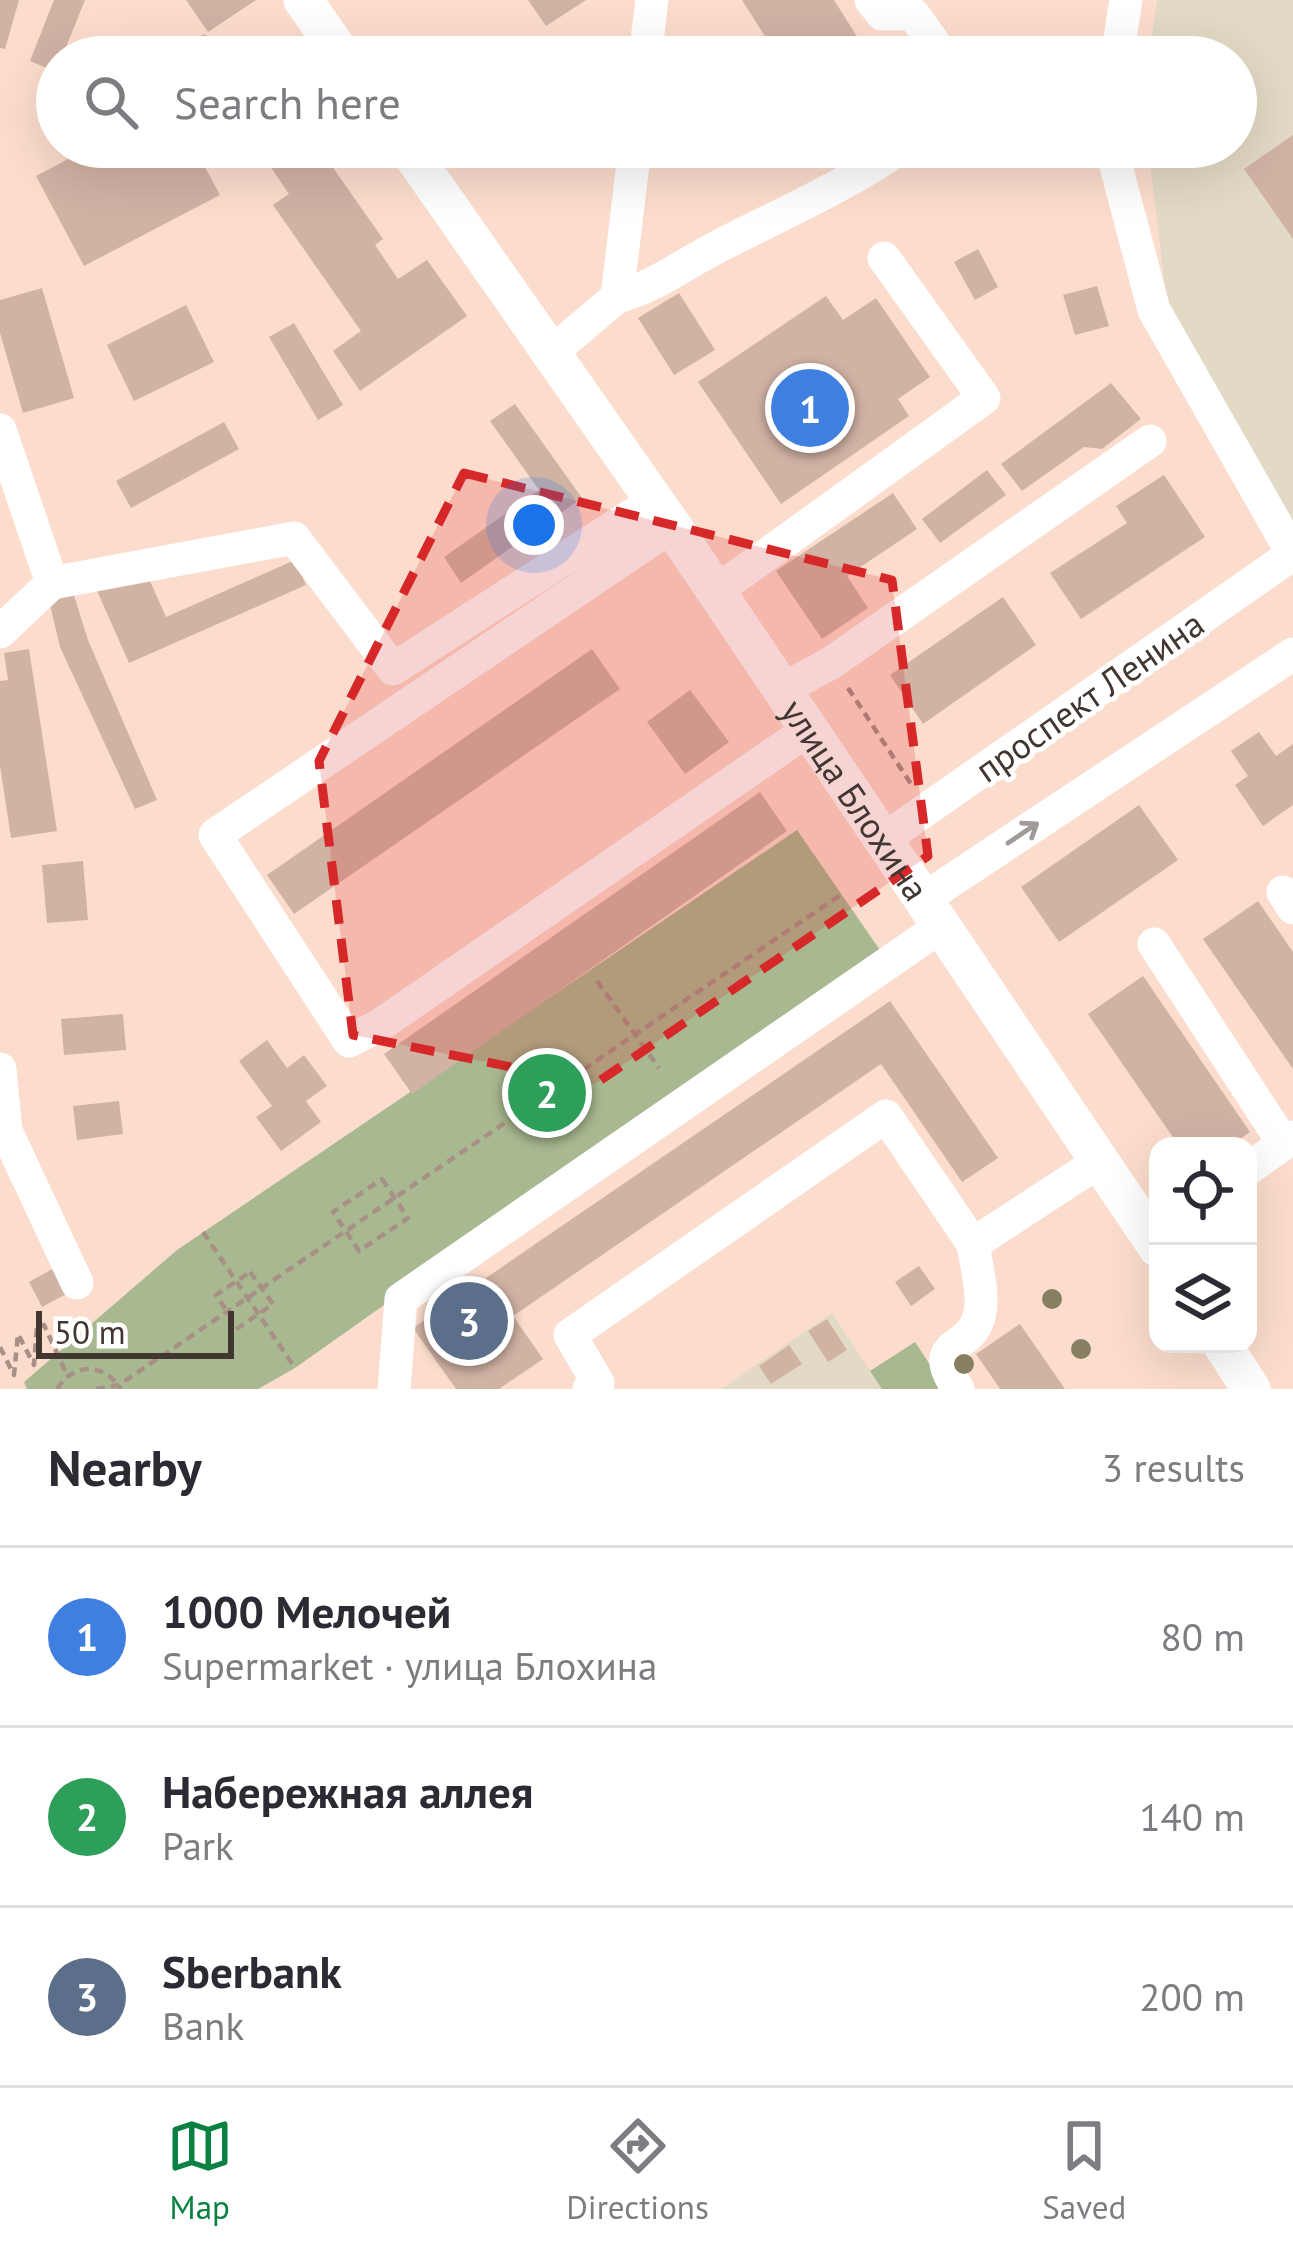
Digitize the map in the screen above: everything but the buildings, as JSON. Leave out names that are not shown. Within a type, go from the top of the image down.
[{"type":"main road","points":[[303,0],[328,36]]},
{"type":"main road","name":"улица Блохина","points":[[422,168],[1149,1228]]},
{"type":"main road","points":[[1228,1353],[1252,1389]]},
{"type":"street","points":[[648,36],[652,0]]},
{"type":"street","points":[[871,0],[882,14],[914,14],[929,36]]},
{"type":"street","points":[[1121,36],[1126,0]]},
{"type":"street","points":[[617,297],[632,168]]},
{"type":"street","points":[[552,352],[617,297],[646,289],[870,168]]},
{"type":"street","points":[[1117,168],[1154,310],[1293,554]]},
{"type":"street","points":[[715,592],[984,398],[884,258]]},
{"type":"street","points":[[0,430],[52,583]]},
{"type":"street","points":[[781,690],[831,663],[1150,441]]},
{"type":"street","points":[[0,632],[52,583],[294,538],[394,669],[663,514]]},
{"type":"street","points":[[663,514],[215,836],[349,1041],[380,1025],[808,730]]},
{"type":"street","name":"проспект Ленина","points":[[884,839],[1293,554]]},
{"type":"street","name":"проспект Ленина","points":[[394,1389],[401,1298],[1293,654]]},
{"type":"street","points":[[1154,944],[1288,1140],[1257,1162]]},
{"type":"street","points":[[0,1069],[6,1130],[77,1283]]},
{"type":"street","points":[[589,1389],[598,1383],[570,1335],[886,1116],[974,1244],[979,1318],[973,1329],[952,1344],[946,1357],[947,1373],[958,1389]]},
{"type":"street","points":[[974,1244],[1100,1161]]},
{"type":"path","points":[[831,663],[927,809]]},
{"type":"path","points":[[96,1389],[120,1387],[842,894]]},
{"type":"path","points":[[597,980],[659,1068]]},
{"type":"path","points":[[382,1179],[408,1218],[359,1251],[346,1230],[333,1212],[382,1179]]},
{"type":"path","points":[[203,1232],[295,1368]]},
{"type":"path","points":[[250,1272],[273,1304],[238,1328],[216,1295],[236,1281],[250,1272]]},
{"type":"path","points":[[0,1347],[14,1376],[18,1334],[34,1365],[38,1326],[44,1325],[68,1376]]},
{"type":"path","points":[[57,1389],[80,1369],[101,1370],[120,1387]]},
{"type":"highlighted area","points":[[464,473],[892,580],[928,856],[595,1084],[353,1035],[319,761]]},
{"type":"shaded area","points":[[1157,0],[1293,0],[1293,529],[1167,303],[1151,168],[1257,168],[1257,36],[1152,36]]},
{"type":"shaded area","points":[[832,1313],[882,1389],[721,1389]]},
{"type":"green space","points":[[797,830],[882,953],[295,1368],[258,1389],[27,1389],[24,1382],[177,1250]]},
{"type":"green space","points":[[915,1342],[946,1389],[882,1389],[870,1371]]},
{"type":"place","name":"1000 Мелочей","points":[[810,408]]},
{"type":"place","name":"Набережная аллея","points":[[547,1093]]},
{"type":"place","name":"Sberbank","points":[[469,1321]]}]
